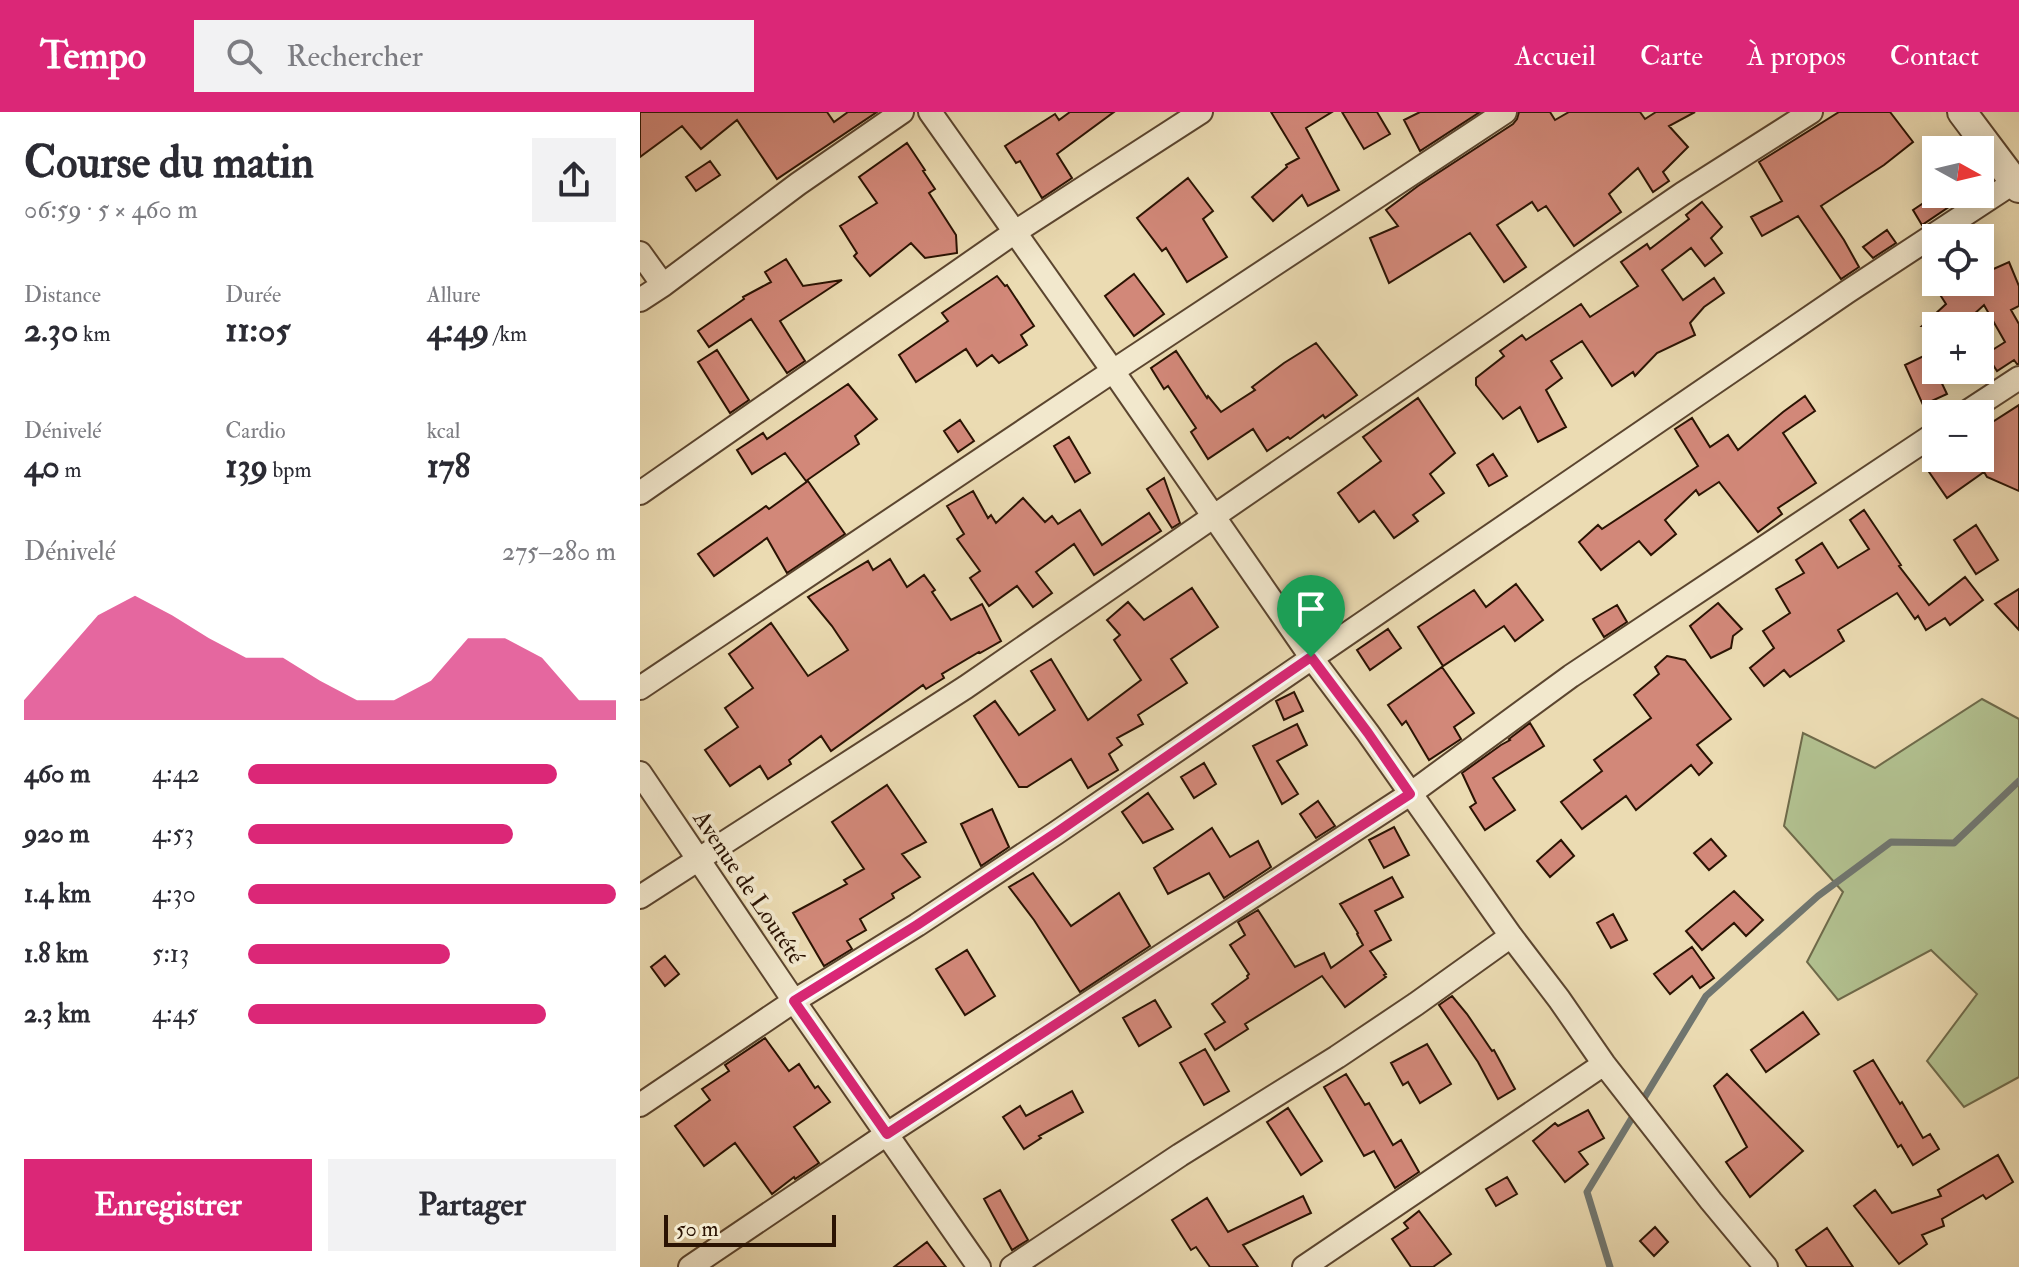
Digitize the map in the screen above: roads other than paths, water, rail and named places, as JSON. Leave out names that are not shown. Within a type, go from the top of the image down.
[{"type":"street","points":[[640,300],[902,112]]},
{"type":"street","points":[[930,112],[1311,657],[1511,936],[1604,1064],[1766,1267]]},
{"type":"street","points":[[640,493],[1015,232],[1201,112]]},
{"type":"street","points":[[640,688],[1505,112]]},
{"type":"street","points":[[640,897],[966,687],[1682,194],[1811,112]]},
{"type":"street","points":[[640,1105],[794,1001],[1044,841],[1847,292],[2018,183],[1962,112]]},
{"type":"street","points":[[640,253],[663,285]]},
{"type":"street","points":[[1985,400],[2019,378]]},
{"type":"street","points":[[690,1267],[887,1134],[1410,794],[1571,676],[1922,442]]},
{"type":"street","name":"Avenue de Loutété","points":[[640,773],[979,1267]]},
{"type":"street","points":[[1012,1267],[1180,1155],[1337,1057],[1511,936]]},
{"type":"street","points":[[1304,1267],[1604,1064]]},
{"type":"waterway","points":[[1610,1267],[1587,1192],[1706,996],[1818,896],[1891,842],[1954,843],[2019,781]]}]
